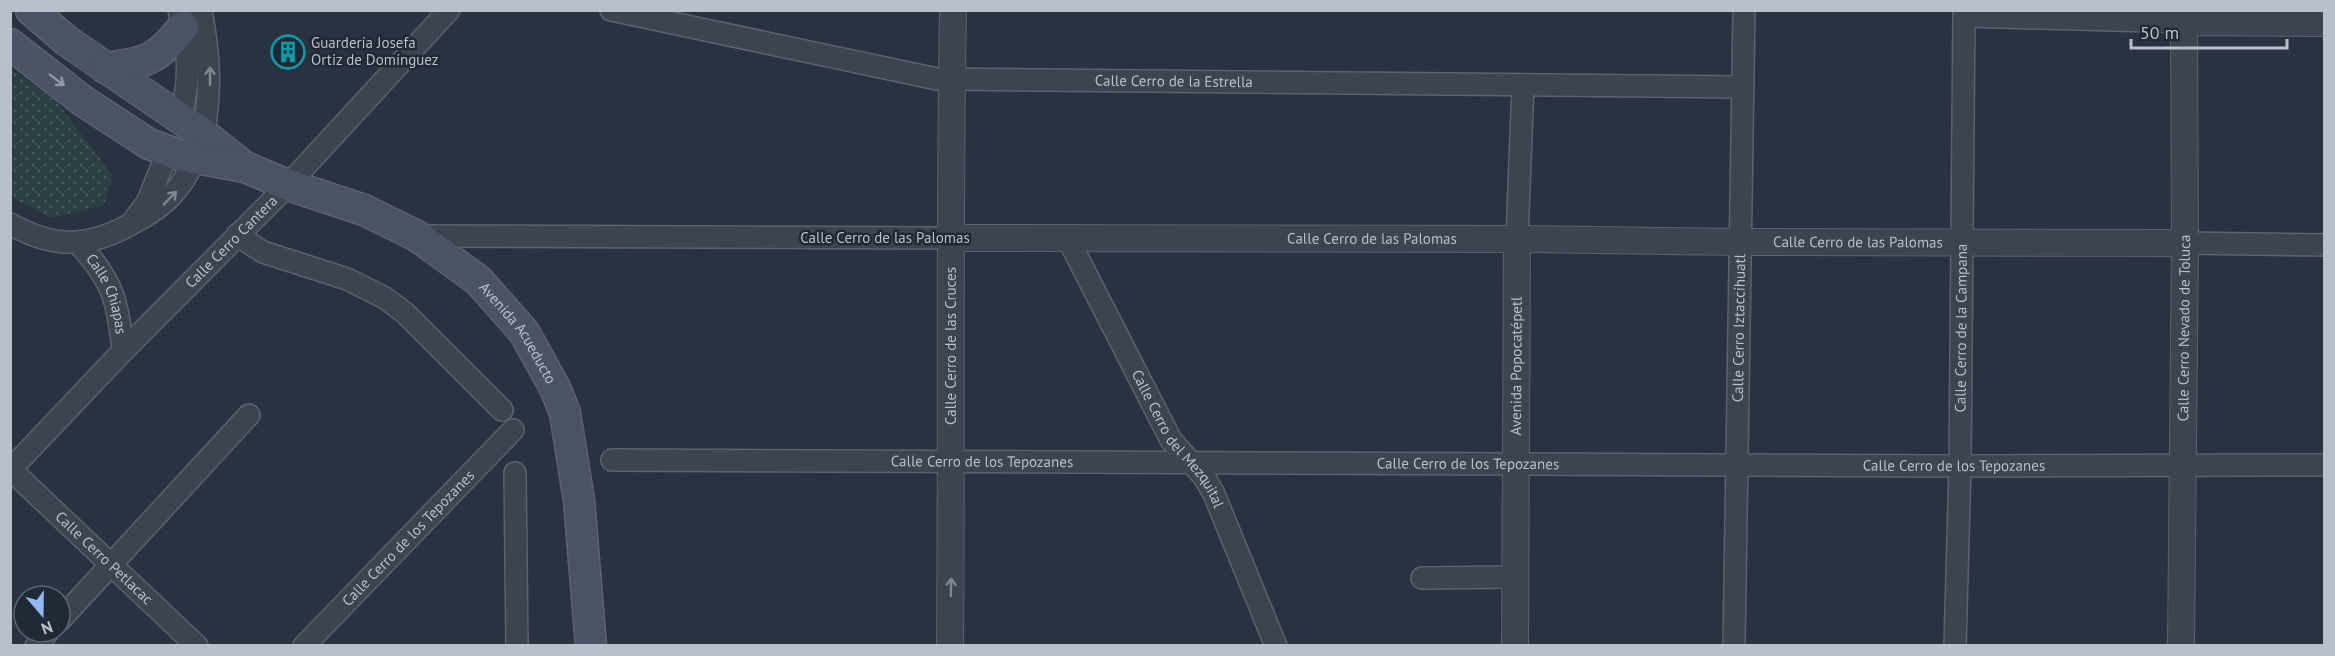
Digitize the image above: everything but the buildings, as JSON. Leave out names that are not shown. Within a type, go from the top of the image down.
[{"type":"main road","points":[[31,10],[67,41],[105,68],[187,140]]},
{"type":"main road","points":[[105,68],[142,62],[155,56],[165,49],[188,16]]},
{"type":"main road","points":[[10,44],[83,101],[149,144],[187,140]]},
{"type":"main road","name":"Avenida Acueducto","points":[[187,140],[288,186],[364,210],[417,236],[478,280],[524,332],[555,388],[565,413],[575,464],[591,645]]},
{"type":"street","name":"Calle Cerro Cantera","points":[[11,470],[123,351],[288,186],[449,10]]},
{"type":"street","name":"Calle Cerro de la Estrella","points":[[611,10],[919,76],[951,79],[1743,87]]},
{"type":"street","name":"Calle Cerro de las Cruces","points":[[950,645],[952,10]]},
{"type":"street","name":"Calle Cerro Iztaccíhuatl","points":[[1734,645],[1744,10]]},
{"type":"street","points":[[1964,13],[2184,16],[2325,23]]},
{"type":"street","name":"Calle Cerro de la Campana","points":[[1955,645],[1960,466],[1964,13]]},
{"type":"street","points":[[187,140],[185,101],[189,70],[188,16]]},
{"type":"street","points":[[187,140],[210,80],[208,44],[188,16]]},
{"type":"street","name":"Calle Cerro Nevado de Toluca","points":[[2181,645],[2185,243],[2184,16]]},
{"type":"street","name":"Avenida Popocatépetl","points":[[1515,645],[1514,464],[1517,239],[1523,85]]},
{"type":"street","name":"Calle Chiapas","points":[[130,225],[147,203],[187,140]]},
{"type":"street","name":"Calle Chiapas","points":[[10,224],[53,240],[78,243],[102,238],[130,225],[162,206],[182,185],[187,140]]},
{"type":"street","points":[[237,235],[263,252],[347,279],[385,298],[405,313],[502,410]]},
{"type":"street","name":"Calle Cerro de las Palomas","points":[[417,236],[1517,239],[2325,245]]},
{"type":"street","name":"Calle Cerro del Mezquital","points":[[1067,237],[1171,440],[1205,478],[1214,494],[1276,645]]},
{"type":"street","name":"Calle Chiapas","points":[[78,243],[98,265],[112,292],[119,316],[123,351]]},
{"type":"street","points":[[72,607],[249,415]]},
{"type":"street","name":"Calle Cerro de los Tepozanes","points":[[304,645],[513,430]]},
{"type":"street","name":"Calle Cerro de los Tepozanes","points":[[612,460],[1960,466],[2325,465]]},
{"type":"street","name":"Calle Cerro Petlacac","points":[[11,470],[197,645]]},
{"type":"street","points":[[515,473],[517,645]]},
{"type":"street","points":[[1422,578],[1516,577]]},
{"type":"green space","points":[[10,68],[57,102],[113,176],[104,205],[52,218],[11,197]]},
{"type":"place","name":"Guardería Josefa Ortiz de Domínguez","points":[[288,52]]}]
